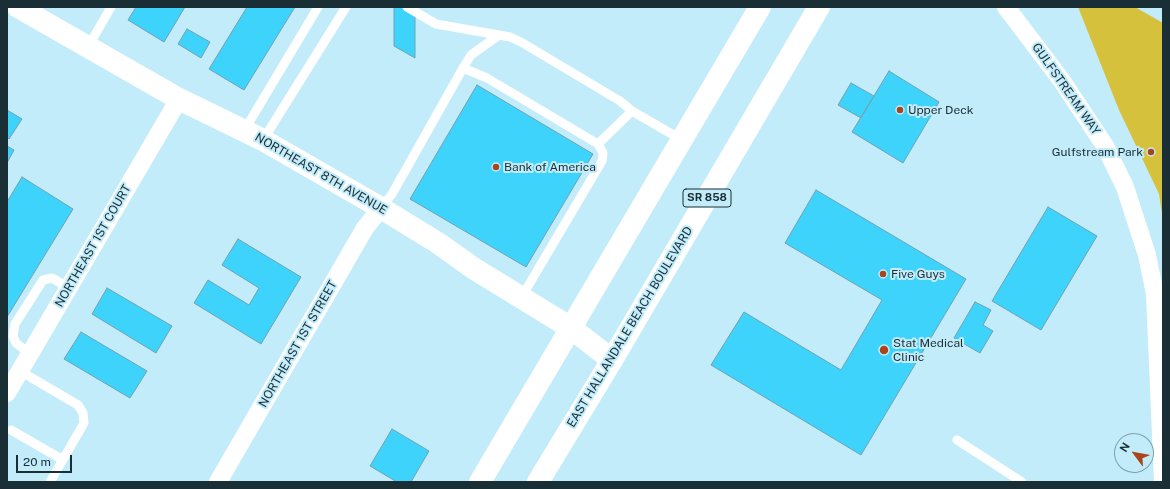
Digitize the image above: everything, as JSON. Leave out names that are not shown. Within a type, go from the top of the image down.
[{"type":"main road","name":"NORTHEAST 8TH AVENUE","points":[[18,7],[179,99],[263,140],[380,208],[438,243],[473,268],[571,328],[612,360]]},
{"type":"main road","points":[[480,482],[760,7]]},
{"type":"main road","name":"EAST HALLANDALE BEACH BOULEVARD","points":[[538,482],[612,360],[819,7]]},
{"type":"street","name":"GULFSTREAM WAY","points":[[1006,7],[1062,81],[1097,133],[1125,187],[1147,255],[1155,294],[1163,482]]},
{"type":"street","name":"NORTHEAST 1ST COURT","points":[[7,393],[179,99]]},
{"type":"street","name":"NORTHEAST 1ST STREET","points":[[218,482],[365,228],[380,208]]},
{"type":"lane","points":[[88,47],[112,7]]},
{"type":"lane","points":[[244,131],[318,7]]},
{"type":"lane","points":[[263,140],[346,7]]},
{"type":"lane","points":[[406,7],[436,24],[510,37],[521,42],[620,101],[632,111],[682,140]]},
{"type":"lane","points":[[380,208],[395,188],[463,68],[472,55],[499,35]]},
{"type":"lane","points":[[463,68],[487,78],[598,144],[603,153],[602,161],[521,298]]},
{"type":"lane","points":[[598,144],[632,111]]},
{"type":"lane","points":[[30,354],[16,343],[13,336],[14,324],[43,280],[52,278],[69,288]]},
{"type":"lane","points":[[20,371],[78,405],[83,413],[84,423],[50,482]]},
{"type":"lane","points":[[11,430],[63,460]]},
{"type":"lane","points":[[957,440],[1022,482]]},
{"type":"shaded area","name":"Gulfstream Park","points":[[1078,7],[1135,7],[1163,23],[1163,220],[1159,194],[1119,110]]},
{"type":"building","points":[[136,7],[185,7],[164,42],[128,20]]},
{"type":"building","points":[[247,7],[295,7],[244,90],[209,69]]},
{"type":"building","points":[[394,7],[415,7],[415,58],[394,46]]},
{"type":"building","points":[[187,29],[210,42],[201,58],[178,44]]},
{"type":"building","name":"Upper Deck","points":[[889,71],[939,102],[903,163],[852,132]]},
{"type":"building","points":[[851,83],[874,96],[861,118],[838,105]]},
{"type":"building","points":[[477,85],[593,154],[526,267],[410,199]]},
{"type":"building","points":[[7,110],[22,119],[9,139],[7,137]]},
{"type":"building","points":[[7,146],[14,150],[7,163]]},
{"type":"building","points":[[22,177],[73,209],[7,317],[7,202]]},
{"type":"building","points":[[816,190],[966,279],[861,455],[711,365],[744,312],[841,370],[882,300],[785,243]]},
{"type":"building","points":[[1048,207],[1097,236],[1041,330],[992,301]]},
{"type":"building","points":[[238,239],[301,277],[261,344],[194,303],[208,280],[249,305],[259,288],[222,265]]},
{"type":"building","points":[[107,288],[172,326],[156,353],[92,314]]},
{"type":"building","points":[[975,302],[991,310],[983,325],[993,331],[980,353],[954,338]]},
{"type":"building","points":[[81,332],[147,371],[130,398],[64,359]]},
{"type":"building","points":[[392,429],[429,451],[411,482],[397,482],[370,466]]},
{"type":"place","name":"Upper Deck","points":[[900,110]]},
{"type":"place","name":"Gulfstream Park","points":[[1151,152]]},
{"type":"place","name":"Bank of America","points":[[496,167]]},
{"type":"place","name":"Five Guys","points":[[883,274]]},
{"type":"place","name":"Stat Medical Clinic","points":[[884,350]]}]
